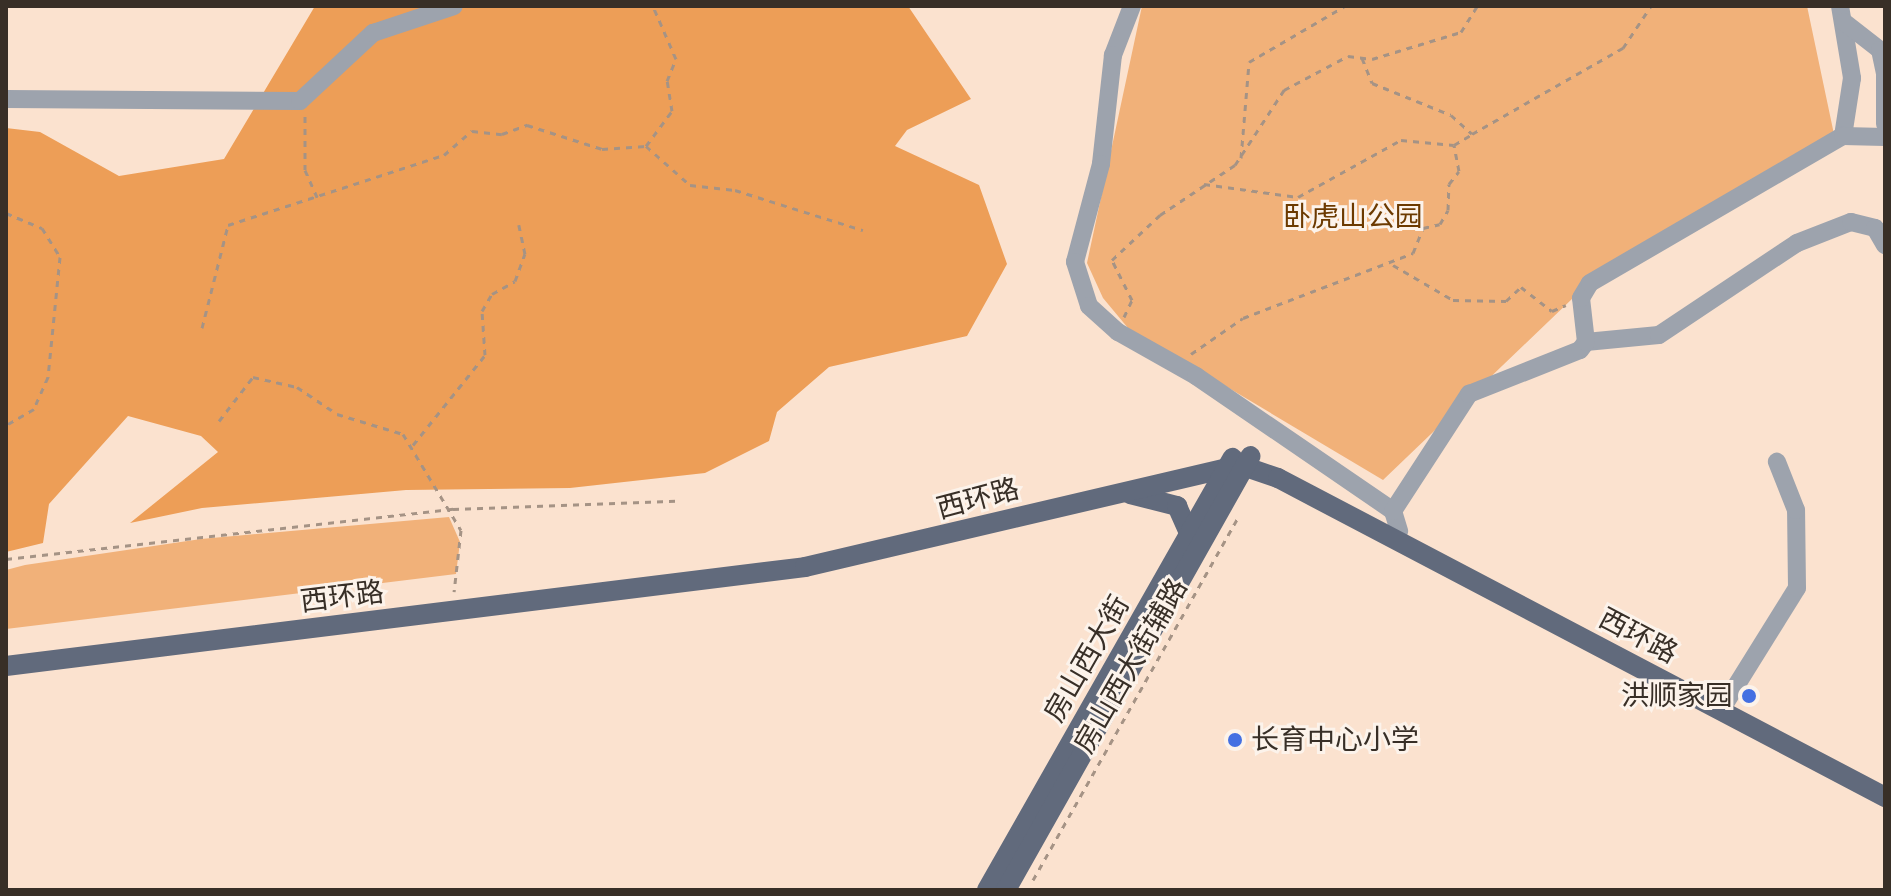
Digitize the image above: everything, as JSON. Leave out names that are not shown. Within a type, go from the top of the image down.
[{"type":"main road","name":"西环路","points":[[6,666],[771,572],[882,552],[1240,460],[1885,797]]},
{"type":"main road","name":"西环路","points":[[6,657],[820,556],[1240,460],[1396,521],[1726,702],[1885,785]]},
{"type":"main road","name":"房山西大街","points":[[987,890],[1190,535],[1240,460]]},
{"type":"main road","name":"房山西大街","points":[[1006,890],[1240,460]]},
{"type":"main road","points":[[1106,494],[1165,500],[1184,514],[1190,535]]},
{"type":"street","points":[[6,99],[305,96],[373,33],[454,6]]},
{"type":"street","points":[[1132,6],[1113,55],[1103,152],[1075,262],[1089,306],[1118,332],[1180,367],[1396,521],[1469,394],[1544,370],[1586,342],[1659,335],[1797,243],[1851,222],[1875,228],[1885,245]]},
{"type":"street","points":[[1842,14],[1880,50],[1885,75],[1885,124]]},
{"type":"street","points":[[1842,14],[1852,78],[1843,136]]},
{"type":"street","points":[[1586,342],[1581,298],[1590,283],[1843,136],[1885,137]]},
{"type":"street","points":[[1726,702],[1797,588],[1796,510],[1777,462]]},
{"type":"path","points":[[646,146],[672,111],[667,81],[676,59],[653,6]]},
{"type":"path","points":[[1241,158],[1249,62],[1345,6]]},
{"type":"path","points":[[1118,332],[1132,300],[1112,260],[1204,184],[1241,158],[1284,90],[1348,56],[1362,58],[1461,32],[1477,6]]},
{"type":"path","points":[[1204,184],[1298,197],[1401,140],[1454,145],[1623,48],[1651,6]]},
{"type":"path","points":[[1362,58],[1372,83],[1451,115],[1472,134]]},
{"type":"path","points":[[305,96],[305,170],[317,197]]},
{"type":"path","points":[[202,328],[228,225],[444,155],[472,131],[502,134],[527,125],[602,149],[646,146],[690,185],[735,190],[863,230]]},
{"type":"path","points":[[1180,367],[1199,344],[1243,318],[1309,298],[1346,275],[1392,264],[1413,253],[1423,228],[1440,224],[1449,184],[1459,171],[1454,145]]},
{"type":"path","points":[[6,213],[42,228],[60,257],[48,377],[34,409],[6,425]]},
{"type":"path","points":[[413,445],[485,355],[482,311],[492,294],[515,281],[525,254],[519,225]]},
{"type":"path","points":[[1392,264],[1453,300],[1506,301],[1521,287],[1552,311],[1581,298]]},
{"type":"path","points":[[219,421],[253,377],[315,394],[337,414],[403,434],[453,509],[464,546],[450,603]]},
{"type":"path","points":[[6,559],[453,509],[676,501]]},
{"type":"path","name":"房山西大街辅路","points":[[1027,890],[1245,501]]},
{"type":"green space","name":"卧虎山公园","points":[[1142,6],[1807,6],[1835,139],[1573,298],[1383,480],[1128,328],[1103,298],[1087,263]]},
{"type":"green space","points":[[449,517],[460,542],[456,574],[6,629],[6,570],[25,565],[201,539]]},
{"type":"shaded area","points":[[315,6],[908,6],[971,99],[907,130],[895,146],[979,185],[1007,264],[967,336],[829,367],[777,412],[769,441],[705,473],[570,488],[406,490],[202,508],[130,523],[218,452],[201,436],[128,416],[49,504],[43,543],[6,552],[6,128],[40,132],[119,176],[224,159]]},
{"type":"place","name":"洪顺家园","points":[[1749,696]]},
{"type":"place","name":"长育中心小学","points":[[1235,740]]}]
